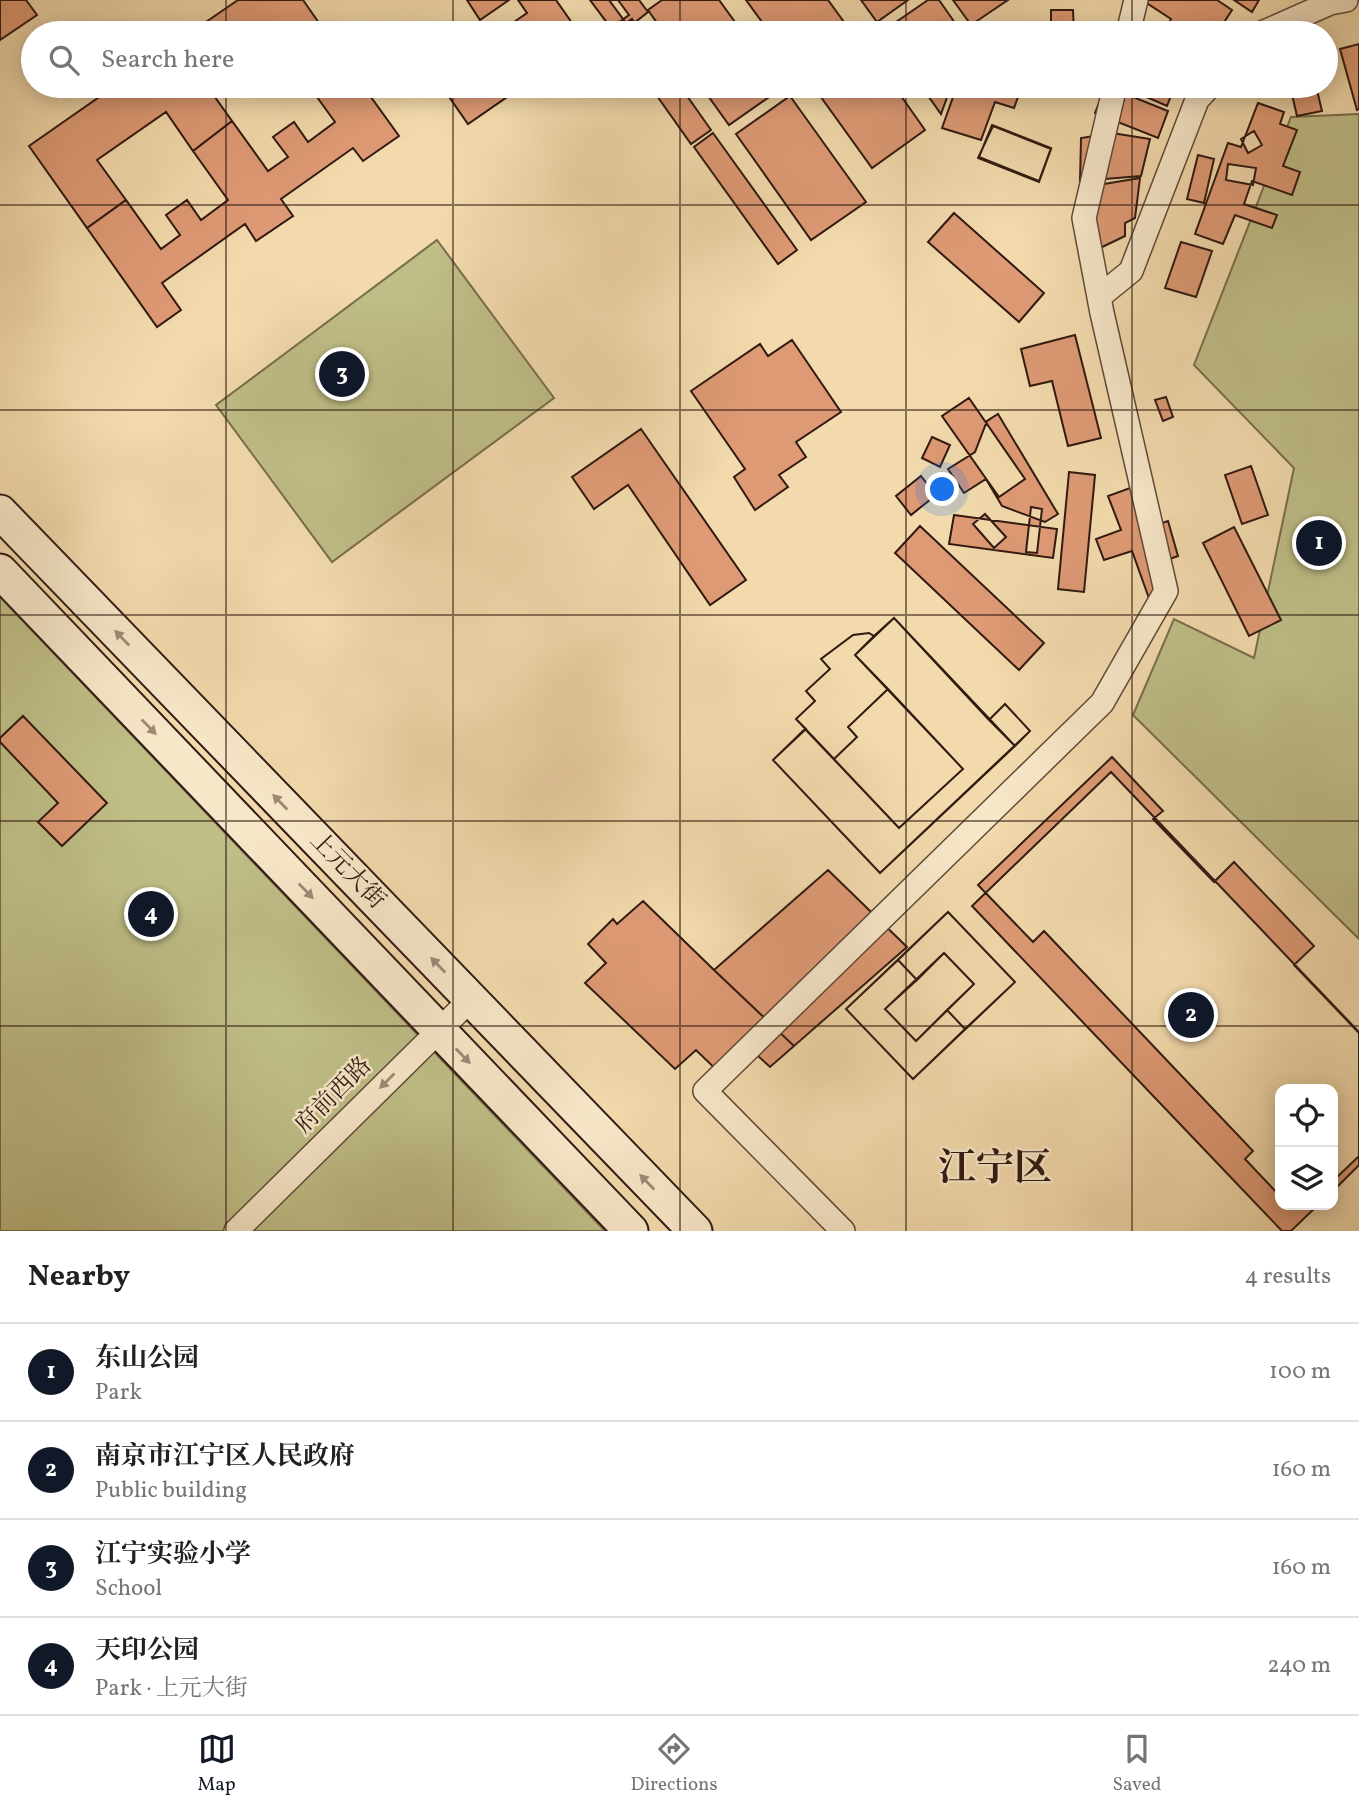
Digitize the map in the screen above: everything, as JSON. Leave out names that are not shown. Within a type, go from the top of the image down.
[{"type":"main road","name":"上元大街","points":[[0,512],[695,1231]]},
{"type":"main road","name":"上元大街","points":[[0,571],[631,1231]]},
{"type":"street","points":[[1131,21],[1136,0]]},
{"type":"street","points":[[1289,21],[1329,3],[1346,0]]},
{"type":"street","points":[[843,1231],[705,1091],[1102,703],[1166,591],[1099,297],[1084,218],[1112,98]]},
{"type":"street","points":[[1099,297],[1131,271],[1200,98]]},
{"type":"street","name":"府前西路","points":[[236,1231],[471,999]]},
{"type":"shaded area","points":[[1359,114],[1359,939],[1133,715],[1174,619],[1254,658],[1294,468],[1194,365],[1291,117]]},
{"type":"shaded area","points":[[437,240],[554,398],[332,562],[216,405]]},
{"type":"shaded area","points":[[0,597],[605,1231],[0,1231]]},
{"type":"building","points":[[0,0],[26,0],[37,15],[28,21],[21,21],[21,26],[0,40]]},
{"type":"building","points":[[238,0],[303,0],[318,21],[207,21]]},
{"type":"building","points":[[467,0],[509,0],[480,20]]},
{"type":"building","points":[[518,0],[556,0],[571,21],[515,21],[527,13]]},
{"type":"building","points":[[590,0],[618,0],[629,15],[621,21],[606,21]]},
{"type":"building","points":[[609,0],[639,0],[648,12],[637,21],[625,21]]},
{"type":"building","points":[[662,0],[719,0],[734,21],[656,21],[648,10]]},
{"type":"building","points":[[746,0],[828,0],[843,21],[761,21]]},
{"type":"building","points":[[861,0],[908,0],[878,21]]},
{"type":"building","points":[[928,0],[939,0],[954,21],[898,21]]},
{"type":"building","points":[[953,0],[1008,0],[977,21],[968,21]]},
{"type":"building","points":[[1142,0],[1217,0],[1232,10],[1225,21],[1170,21],[1171,19]]},
{"type":"building","points":[[1234,0],[1259,0],[1252,12]]},
{"type":"building","points":[[1051,10],[1073,10],[1074,21],[1051,21]]},
{"type":"building","points":[[1359,44],[1359,109],[1357,110],[1340,49]]},
{"type":"building","points":[[98,98],[216,98],[232,121],[193,151],[166,112],[97,160],[126,200],[87,228],[29,146]]},
{"type":"building","points":[[318,98],[372,98],[399,136],[363,161],[353,148],[281,199],[293,216],[256,241],[245,224],[162,283],[181,310],[157,327],[87,228],[126,200],[161,249],[180,235],[166,215],[187,200],[201,220],[228,200],[193,151],[232,121],[268,171],[288,157],[273,137],[294,122],[308,142],[335,122]]},
{"type":"building","points":[[450,98],[506,98],[468,124]]},
{"type":"building","points":[[658,98],[688,98],[711,130],[691,144]]},
{"type":"building","points":[[710,98],[768,98],[729,125]]},
{"type":"building","points":[[787,98],[791,98],[866,202],[811,240],[736,134]]},
{"type":"building","points":[[822,98],[902,98],[925,130],[872,168]]},
{"type":"building","points":[[930,98],[947,98],[941,114]]},
{"type":"building","points":[[953,98],[1018,98],[1014,108],[995,102],[981,140],[942,128]]},
{"type":"building","points":[[1101,98],[1136,98],[1168,111],[1158,138],[1095,113]]},
{"type":"building","points":[[1149,98],[1170,98],[1167,106]]},
{"type":"building","points":[[1293,98],[1319,98],[1322,111],[1297,116]]},
{"type":"building","points":[[1258,103],[1284,112],[1280,124],[1297,130],[1283,166],[1300,172],[1292,195],[1252,181],[1244,204],[1277,215],[1272,228],[1235,215],[1223,244],[1195,234],[1228,143],[1241,147]]},
{"type":"building","points":[[992,125],[1051,148],[1039,181],[979,157]]},
{"type":"building","points":[[993,126],[1051,149],[1039,182],[978,158]]},
{"type":"building","points":[[1254,131],[1262,145],[1248,153],[1241,139]]},
{"type":"building","points":[[713,133],[797,250],[778,264],[694,147]]},
{"type":"building","points":[[1112,133],[1150,139],[1141,176],[1080,181],[1081,138]]},
{"type":"building","points":[[1198,155],[1214,159],[1204,203],[1187,199]]},
{"type":"building","points":[[1228,164],[1256,168],[1253,185],[1226,180]]},
{"type":"building","points":[[1140,178],[1135,218],[1125,223],[1125,236],[1098,249],[1080,188]]},
{"type":"building","points":[[954,213],[1044,293],[1019,322],[928,242]]},
{"type":"building","points":[[1181,242],[1212,251],[1196,297],[1165,288]]},
{"type":"building","points":[[1075,335],[1101,438],[1068,446],[1052,381],[1030,386],[1021,349]]},
{"type":"building","points":[[792,340],[841,412],[796,442],[806,457],[779,475],[788,487],[755,510],[734,477],[745,469],[691,391],[760,344],[768,356]]},
{"type":"building","points":[[1166,397],[1173,417],[1163,421],[1155,400]]},
{"type":"building","points":[[969,398],[1025,479],[999,497],[942,416]]},
{"type":"building","points":[[998,414],[1058,514],[1045,522],[1002,506],[986,479],[964,493],[948,469],[975,452],[987,421]]},
{"type":"building","points":[[641,429],[746,580],[710,605],[628,485],[594,509],[572,477]]},
{"type":"building","points":[[932,437],[950,445],[940,467],[922,458]]},
{"type":"building","points":[[1251,466],[1268,515],[1242,524],[1225,475]]},
{"type":"building","points":[[1069,472],[1095,475],[1084,592],[1058,589]]},
{"type":"building","points":[[921,476],[936,495],[911,515],[896,496]]},
{"type":"building","points":[[1141,484],[1156,525],[1168,521],[1178,556],[1161,562],[1172,593],[1150,601],[1132,551],[1104,560],[1096,539],[1121,530],[1108,496]]},
{"type":"building","points":[[1031,507],[1042,509],[1037,553],[1026,552]]},
{"type":"building","points":[[985,514],[1006,537],[994,548],[973,524]]},
{"type":"building","points":[[954,515],[1057,529],[1053,558],[949,544]]},
{"type":"building","points":[[920,526],[1044,643],[1019,670],[895,553]]},
{"type":"building","points":[[1234,527],[1281,620],[1249,636],[1203,543]]},
{"type":"building","points":[[894,618],[989,720],[1005,704],[1030,731],[880,873],[773,760],[806,729],[796,719],[815,701],[806,691],[830,669],[821,659],[853,635],[869,633],[874,636]],"holes":[[[888,689],[963,769],[899,828],[832,757],[834,759],[857,737],[848,727]]]},
{"type":"building","points":[[894,618],[1015,746],[880,873],[773,760],[805,729],[899,828],[963,769],[855,655]]},
{"type":"building","points":[[869,633],[874,636],[855,655],[888,689],[848,727],[857,737],[834,759],[796,719],[815,701],[806,691],[830,669],[821,659],[853,635]]},
{"type":"building","points":[[1005,704],[1030,731],[1015,746],[989,720]]},
{"type":"building","points":[[23,716],[107,803],[62,846],[38,822],[58,803],[0,742],[0,738]]},
{"type":"building","points":[[1112,757],[1163,811],[1153,819],[1214,882],[1234,862],[1314,946],[1294,965],[1359,1033],[1359,1156],[1338,1176],[1338,1084],[1275,1084],[1275,1191],[1245,1159],[1253,1151],[1044,931],[1033,942],[978,885]]},
{"type":"building","points":[[1111,772],[1359,1032],[1359,1165],[1338,1186],[1338,1084],[1275,1084],[1275,1210],[1313,1210],[1291,1231],[1282,1231],[972,906]]},
{"type":"building","points":[[828,870],[907,947],[794,1046],[714,970]]},
{"type":"building","points":[[643,901],[794,1046],[770,1067],[757,1055],[728,1081],[696,1050],[675,1069],[585,983],[606,963],[588,944],[613,919],[617,924]]},
{"type":"building","points":[[948,912],[1015,982],[913,1079],[846,1009]],"holes":[[[944,953],[974,984],[916,1041],[885,1009]]]},
{"type":"building","points":[[948,912],[1015,982],[965,1029],[947,1010],[974,984],[944,953],[917,980],[898,960]]},
{"type":"building","points":[[898,960],[917,980],[885,1009],[916,1041],[947,1010],[965,1029],[913,1079],[846,1009]]},
{"type":"place","name":"江宁实验小学","points":[[342,374]]},
{"type":"place","name":"东山公园","points":[[1319,543]]},
{"type":"place","name":"天印公园","points":[[151,914]]},
{"type":"place","name":"南京市江宁区人民政府","points":[[1191,1015]]},
{"type":"district","name":"江宁区","points":[[995,1170]]}]
